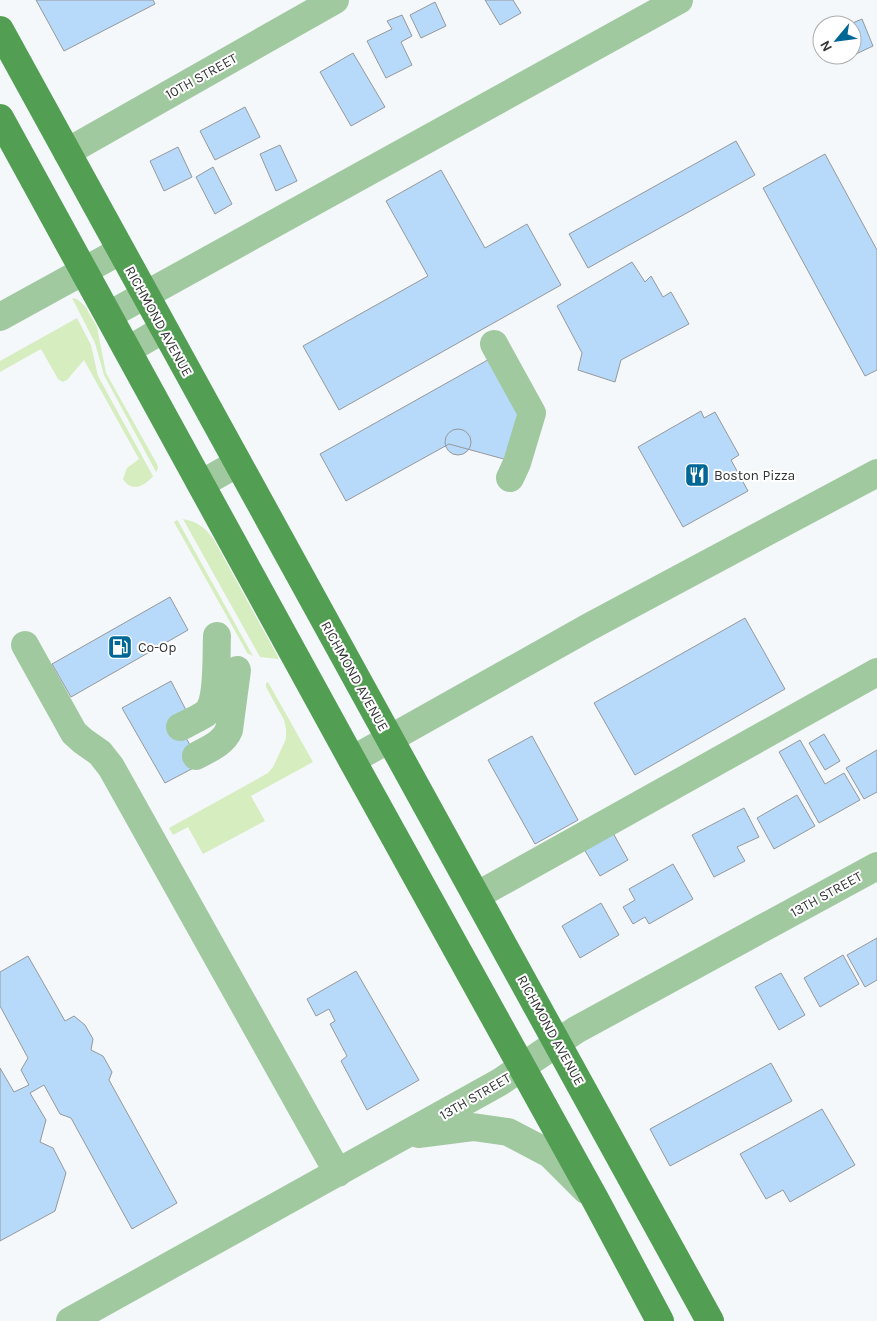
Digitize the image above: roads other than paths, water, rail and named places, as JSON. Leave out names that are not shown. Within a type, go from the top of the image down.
[{"type":"main road","name":"RICHMOND AVENUE","points":[[0,30],[710,1321]]},
{"type":"main road","points":[[0,118],[595,1198],[660,1321]]},
{"type":"street","name":"10TH STREET","points":[[67,152],[336,0]]},
{"type":"street","points":[[109,315],[679,0]]},
{"type":"street","points":[[0,317],[120,251]]},
{"type":"street","points":[[128,350],[164,329]]},
{"type":"street","points":[[494,344],[532,413],[517,463],[510,478]]},
{"type":"street","points":[[201,484],[238,463]]},
{"type":"street","points":[[352,760],[590,627],[877,473]]},
{"type":"street","points":[[180,728],[205,714],[212,703],[218,636]]},
{"type":"street","points":[[25,644],[74,733],[100,753],[111,767],[338,1173]]},
{"type":"street","points":[[196,756],[226,737],[229,730],[237,670]]},
{"type":"street","points":[[476,896],[877,672]]},
{"type":"street","name":"13TH STREET","points":[[70,1321],[500,1082],[576,1030],[877,866]]},
{"type":"street","points":[[404,1136],[473,1127],[508,1132],[550,1154],[595,1198]]},
{"type":"place","name":"Boston Pizza","points":[[697,475]]},
{"type":"place","name":"Co-Op","points":[[120,647]]}]
